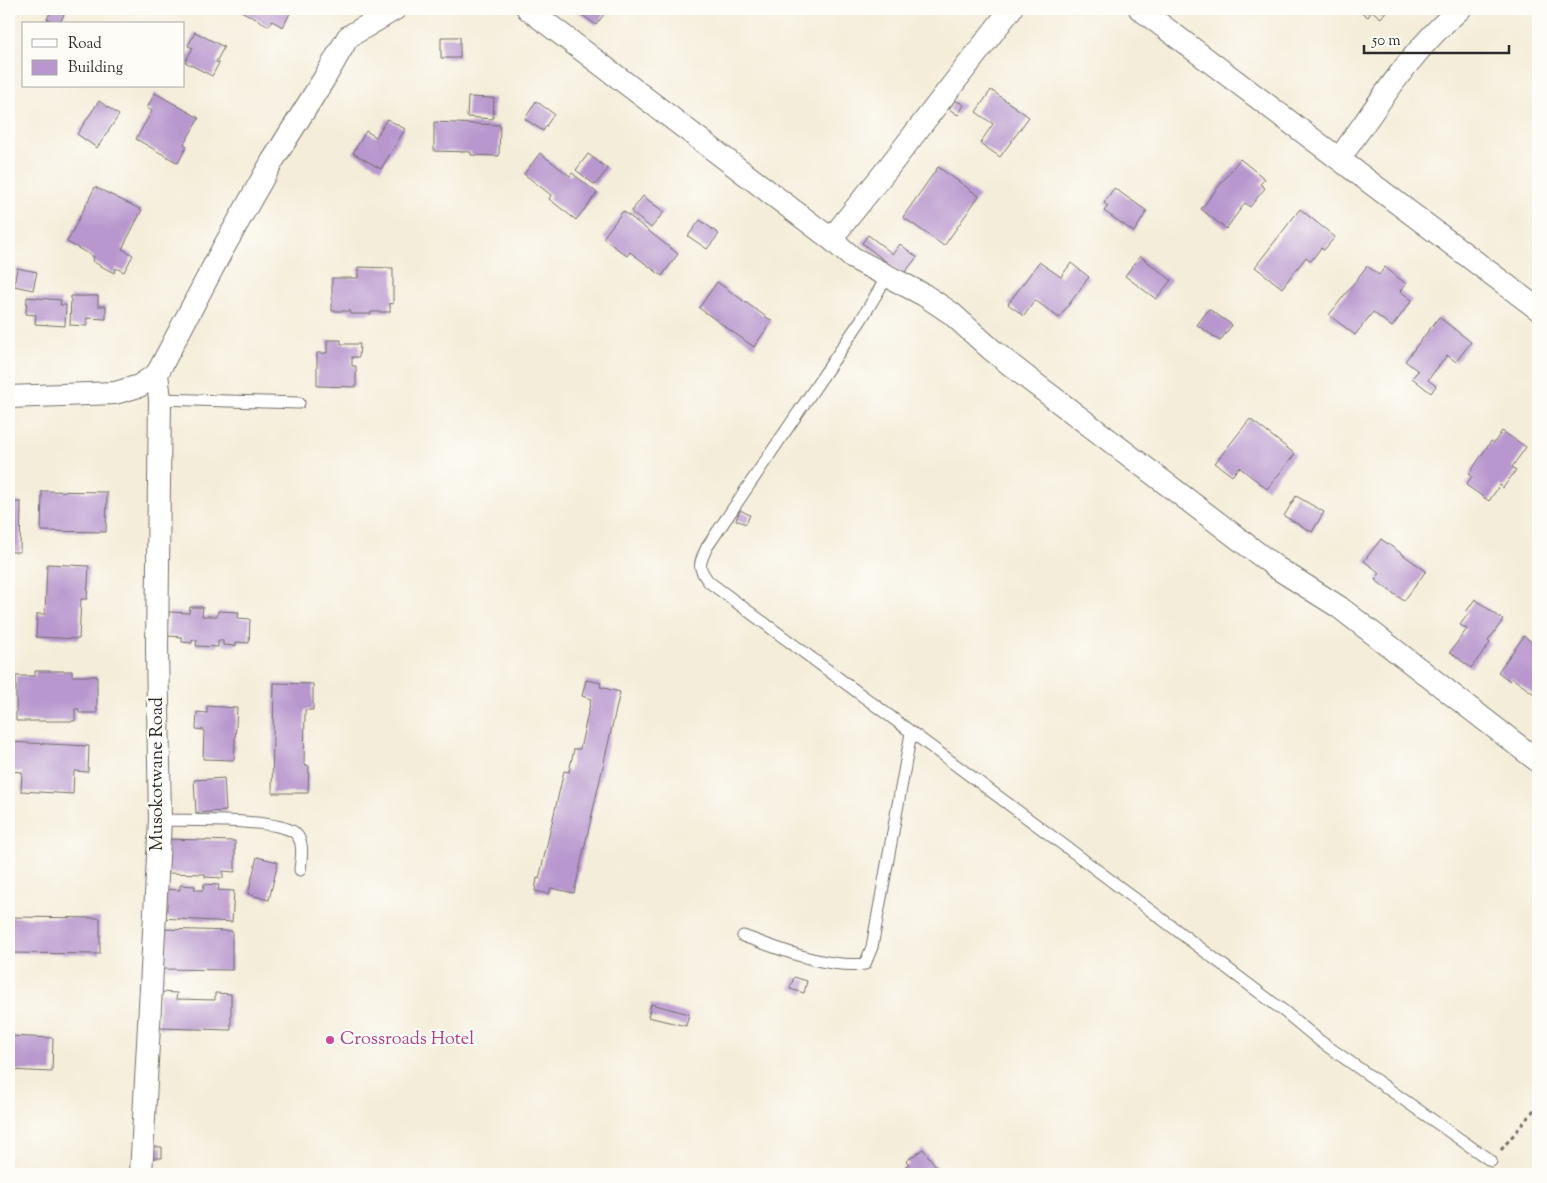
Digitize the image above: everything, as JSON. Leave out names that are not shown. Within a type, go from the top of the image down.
[{"type":"street","points":[[9,397],[115,393],[139,386],[156,374],[225,244],[364,9]]},
{"type":"street","points":[[348,37],[395,9]]},
{"type":"street","points":[[528,9],[831,239],[853,258],[924,295],[951,313],[992,350],[1030,380],[1277,568],[1339,607],[1538,761]]},
{"type":"street","points":[[831,239],[1011,9]]},
{"type":"street","points":[[1140,9],[1538,309]]},
{"type":"street","points":[[1339,159],[1417,54],[1435,32],[1460,9]]},
{"type":"street","name":"Musokotwane Road","points":[[141,1174],[160,820],[157,648],[160,399],[156,374]]},
{"type":"lane","points":[[892,278],[882,285],[851,336],[707,547],[701,560],[701,572],[710,582],[1073,852],[1285,1012],[1320,1041],[1492,1162]]},
{"type":"lane","points":[[160,399],[299,403]]},
{"type":"lane","points":[[742,936],[802,956],[847,966],[865,964],[872,947],[911,732]]},
{"type":"lane","points":[[160,820],[226,821],[283,827],[296,834],[301,844],[300,870]]},
{"type":"path","points":[[1492,1162],[1538,1105]]},
{"type":"building","points":[[47,9],[67,9],[60,22],[47,19],[51,11]]},
{"type":"building","points":[[242,9],[292,9],[283,27],[272,21],[269,26],[241,11]]},
{"type":"building","points":[[574,9],[608,9],[596,25]]},
{"type":"building","points":[[1357,9],[1388,9],[1381,18],[1372,11],[1368,17]]},
{"type":"building","points":[[195,32],[224,47],[216,62],[219,63],[212,76],[185,62],[193,48],[188,46]]},
{"type":"building","points":[[441,37],[460,37],[460,58],[441,58]]},
{"type":"building","points":[[991,90],[1029,117],[1000,157],[980,143],[993,124],[976,112]]},
{"type":"building","points":[[155,93],[199,118],[184,144],[187,146],[178,163],[136,139],[152,111],[147,108]]},
{"type":"building","points":[[468,97],[494,98],[493,119],[467,117]]},
{"type":"building","points":[[955,100],[964,105],[958,115],[949,109]]},
{"type":"building","points":[[99,101],[119,115],[97,148],[77,134]]},
{"type":"building","points":[[536,101],[554,114],[543,131],[525,119]]},
{"type":"building","points":[[387,119],[405,129],[381,169],[353,153],[366,131],[376,137]]},
{"type":"building","points":[[434,122],[500,125],[499,156],[471,155],[471,152],[434,151]]},
{"type":"building","points":[[540,153],[570,176],[572,173],[597,193],[576,220],[549,199],[551,195],[524,174]]},
{"type":"building","points":[[588,154],[608,169],[595,185],[576,170]]},
{"type":"building","points":[[1240,159],[1265,179],[1260,184],[1265,188],[1250,207],[1245,203],[1226,229],[1201,209]]},
{"type":"building","points":[[938,167],[979,196],[944,246],[903,217]]},
{"type":"building","points":[[95,187],[142,210],[122,249],[133,255],[124,272],[116,268],[114,273],[92,261],[94,257],[67,242]]},
{"type":"building","points":[[1114,188],[1147,211],[1134,232],[1104,211],[1108,206],[1104,203]]},
{"type":"building","points":[[643,196],[664,212],[651,228],[631,212]]},
{"type":"building","points":[[1300,209],[1335,237],[1324,250],[1321,248],[1311,261],[1306,257],[1282,288],[1255,267]]},
{"type":"building","points":[[623,211],[678,254],[662,276],[630,252],[627,256],[603,238]]},
{"type":"building","points":[[700,220],[719,234],[707,249],[688,236]]},
{"type":"building","points":[[868,235],[893,254],[900,244],[917,257],[903,275],[862,243]]},
{"type":"building","points":[[1140,256],[1171,280],[1156,299],[1125,276]]},
{"type":"building","points":[[1039,262],[1061,277],[1071,263],[1089,277],[1059,318],[1035,300],[1024,316],[1008,304]]},
{"type":"building","points":[[1367,266],[1379,275],[1385,267],[1406,284],[1400,291],[1412,300],[1392,327],[1373,312],[1355,335],[1329,315]]},
{"type":"building","points":[[358,267],[393,268],[393,304],[390,303],[390,312],[350,314],[350,311],[332,311],[332,278],[358,278]]},
{"type":"building","points":[[17,268],[37,272],[33,290],[14,286]]},
{"type":"building","points":[[717,282],[772,321],[754,347],[699,308]]},
{"type":"building","points":[[71,296],[98,296],[98,306],[106,306],[106,319],[87,318],[87,326],[70,325]]},
{"type":"building","points":[[27,297],[61,300],[60,305],[66,305],[65,326],[35,324],[36,315],[26,314]]},
{"type":"building","points":[[1209,309],[1232,325],[1220,341],[1197,325]]},
{"type":"building","points":[[1439,317],[1471,342],[1456,362],[1447,355],[1428,380],[1436,386],[1431,393],[1412,378],[1418,371],[1405,361]]},
{"type":"building","points":[[327,340],[341,340],[341,344],[360,344],[359,357],[352,357],[352,366],[356,366],[356,387],[317,386],[317,353],[327,353]]},
{"type":"building","points":[[1250,419],[1295,454],[1267,489],[1239,467],[1232,476],[1215,463]]},
{"type":"building","points":[[1502,431],[1526,447],[1512,467],[1516,470],[1503,488],[1500,485],[1489,501],[1466,485],[1472,476],[1469,474],[1491,441],[1494,443]]},
{"type":"building","points":[[42,491],[107,492],[106,532],[41,531]]},
{"type":"building","points":[[1296,496],[1324,512],[1312,532],[1284,516]]},
{"type":"building","points":[[9,502],[21,502],[20,552],[9,552]]},
{"type":"building","points":[[740,510],[750,515],[746,524],[736,520]]},
{"type":"building","points":[[1381,539],[1426,571],[1404,601],[1375,580],[1380,573],[1364,561]]},
{"type":"building","points":[[47,564],[89,566],[87,599],[81,599],[79,639],[36,637],[37,614],[45,614]]},
{"type":"building","points":[[1475,599],[1503,620],[1488,641],[1490,643],[1471,668],[1450,652],[1467,629],[1460,625]]},
{"type":"building","points":[[190,607],[203,607],[202,616],[217,616],[218,611],[239,612],[238,618],[250,619],[249,643],[236,642],[236,646],[223,645],[223,641],[218,641],[218,647],[196,646],[197,640],[192,640],[192,643],[182,642],[182,637],[168,636],[169,612],[189,613]]},
{"type":"building","points":[[1524,636],[1538,647],[1538,697],[1512,678],[1510,681],[1498,672]]},
{"type":"building","points":[[35,671],[72,671],[72,676],[97,676],[97,713],[79,713],[79,709],[75,709],[75,721],[16,721],[16,676],[35,676]]},
{"type":"building","points":[[586,680],[601,683],[600,687],[620,692],[574,893],[551,888],[549,894],[535,891],[537,878],[539,879],[564,771],[569,772],[574,749],[580,749],[591,699],[582,696]]},
{"type":"building","points":[[274,683],[313,684],[313,710],[305,710],[304,765],[309,766],[308,793],[272,793]]},
{"type":"building","points":[[207,706],[237,708],[234,760],[203,759],[204,730],[196,729],[197,712],[207,713]]},
{"type":"building","points":[[9,742],[89,746],[88,772],[74,771],[73,794],[21,791],[22,772],[9,771]]},
{"type":"building","points":[[224,778],[226,811],[196,813],[194,780]]},
{"type":"building","points":[[167,839],[235,841],[235,872],[223,871],[223,878],[205,877],[205,874],[166,873]]},
{"type":"building","points":[[257,857],[278,862],[269,900],[248,894]]},
{"type":"building","points":[[204,884],[219,885],[218,890],[234,891],[232,922],[161,918],[163,889],[180,890],[180,885],[195,886],[195,890],[203,890]]},
{"type":"building","points":[[9,917],[100,918],[100,954],[9,953]]},
{"type":"building","points":[[162,929],[232,931],[232,970],[161,969]]},
{"type":"building","points":[[794,977],[807,981],[804,993],[790,989]]},
{"type":"building","points":[[159,992],[177,993],[176,999],[215,1000],[215,993],[231,994],[231,1030],[159,1028]]},
{"type":"building","points":[[651,1004],[689,1014],[686,1026],[648,1017]]},
{"type":"building","points":[[9,1036],[53,1038],[52,1072],[9,1070]]},
{"type":"building","points":[[153,1147],[162,1147],[162,1158],[152,1158]]},
{"type":"building","points":[[923,1149],[941,1173],[896,1174],[909,1164],[906,1161]]},
{"type":"place","name":"Crossroads Hotel","points":[[330,1040]]}]
